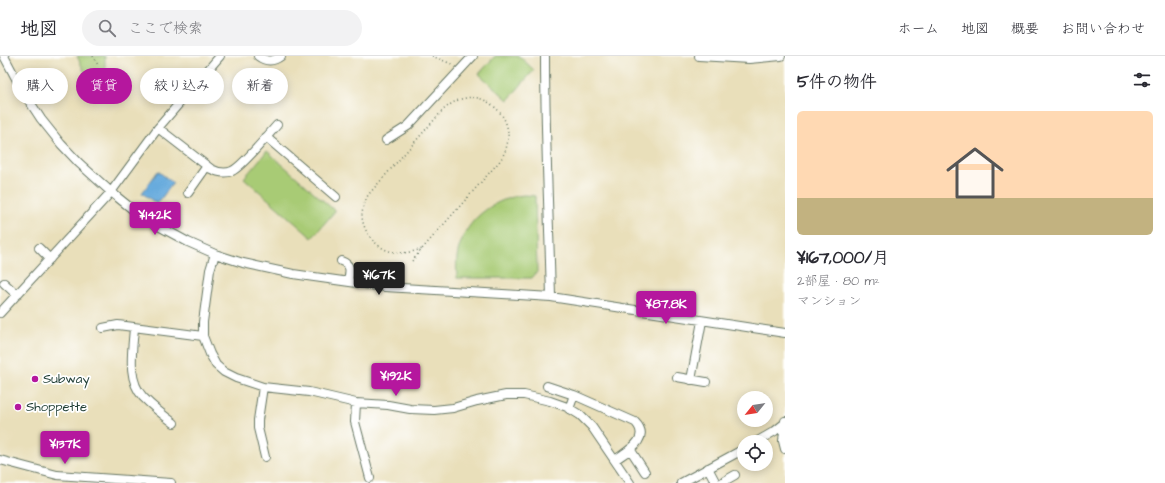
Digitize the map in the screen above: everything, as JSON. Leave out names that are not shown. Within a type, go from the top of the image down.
[{"type":"street","points":[[4,56],[22,90],[61,144],[111,192],[142,217],[188,242],[214,254],[243,263],[293,274],[385,287],[551,297],[785,333]]},
{"type":"street","points":[[0,313],[111,192],[158,128],[220,56]]},
{"type":"street","points":[[258,56],[264,60],[271,61],[281,56]]},
{"type":"street","points":[[386,140],[408,126],[473,56]]},
{"type":"street","points":[[545,56],[545,118],[549,201],[551,297]]},
{"type":"street","points":[[699,56],[749,59],[781,56]]},
{"type":"street","points":[[158,128],[207,166],[215,171],[226,173],[237,169],[276,125]]},
{"type":"street","points":[[266,137],[336,197]]},
{"type":"street","points":[[188,194],[207,166]]},
{"type":"street","points":[[39,248],[50,259]]},
{"type":"street","points":[[214,254],[210,270],[203,322],[203,336],[216,365],[224,372],[236,378],[263,387],[309,392],[356,403],[388,405],[410,409],[434,410],[454,408],[477,401],[506,395],[524,395],[550,401],[580,415],[592,427],[630,483]]},
{"type":"street","points":[[341,261],[347,263],[349,266],[350,272],[348,281]]},
{"type":"street","points":[[4,283],[17,294]]},
{"type":"street","points":[[691,380],[702,320]]},
{"type":"street","points":[[103,328],[118,325],[203,336]]},
{"type":"street","points":[[134,327],[132,362],[136,385],[142,397],[174,423]]},
{"type":"street","points":[[677,377],[706,382]]},
{"type":"street","points":[[548,386],[574,395],[634,422],[639,428],[641,436],[630,449],[615,460]]},
{"type":"street","points":[[263,387],[258,428],[265,457]]},
{"type":"street","points":[[569,409],[574,395]]},
{"type":"street","points":[[356,403],[355,422],[370,478]]},
{"type":"street","points":[[768,435],[785,423]]},
{"type":"street","points":[[785,423],[783,441],[785,449]]},
{"type":"street","points":[[630,449],[645,472]]},
{"type":"street","points":[[681,483],[737,453]]},
{"type":"street","points":[[0,460],[57,475],[127,482],[171,483]]},
{"type":"street","points":[[708,468],[716,483]]},
{"type":"street","points":[[721,483],[735,475]]},
{"type":"path","points":[[93,56],[98,65]]},
{"type":"path","points":[[432,56],[462,68]]},
{"type":"path","points":[[412,261],[504,155],[507,147],[509,131],[504,117],[494,105],[482,99],[466,98],[452,104],[442,111],[368,195],[364,203],[362,217],[370,235],[377,245],[394,252],[412,252],[422,249]]},
{"type":"green space","points":[[77,56],[105,56],[105,68],[83,68]]},
{"type":"green space","points":[[495,56],[519,56],[534,70],[508,100],[479,74]]},
{"type":"green space","points":[[267,151],[335,211],[312,238],[244,178]]},
{"type":"green space","points":[[525,195],[535,196],[537,272],[532,278],[457,278],[458,251],[465,233],[471,224],[478,216],[495,204]]},
{"type":"water","points":[[158,171],[173,183],[157,204],[142,193]]},
{"type":"place","name":"Subway","points":[[35,379]]},
{"type":"place","name":"Shoppette","points":[[18,407]]}]
